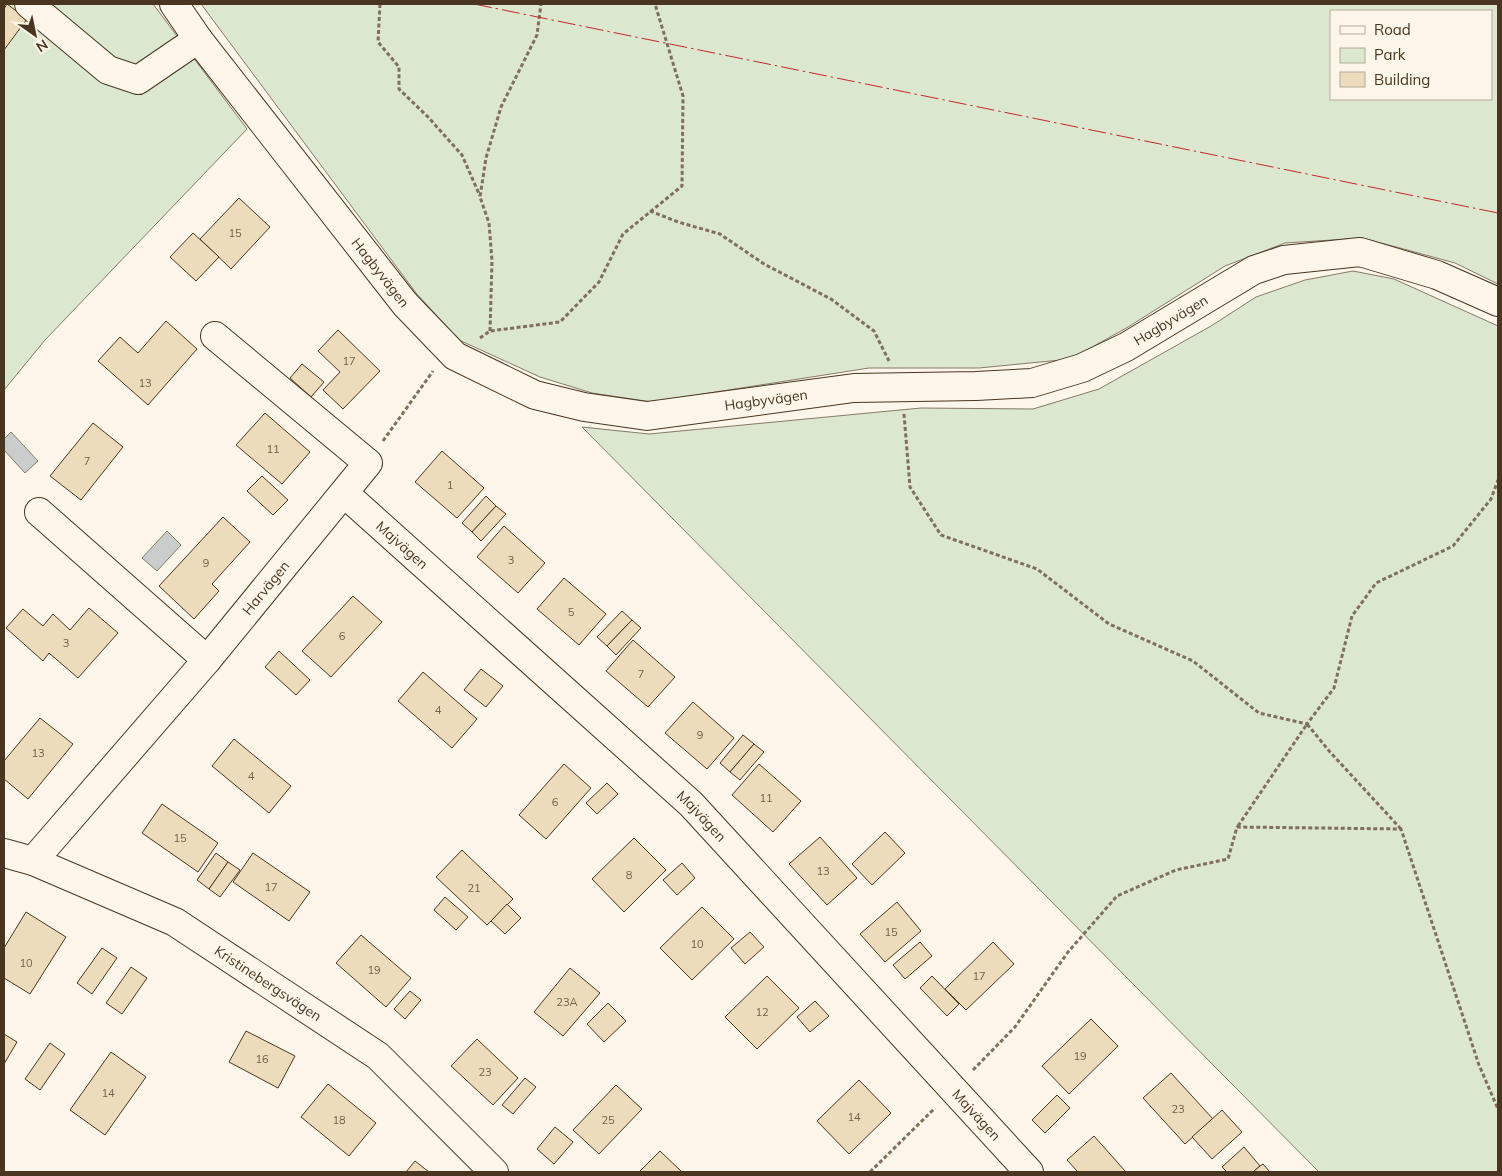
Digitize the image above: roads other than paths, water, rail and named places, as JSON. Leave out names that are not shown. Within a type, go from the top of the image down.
[{"type":"street","points":[[29,4],[108,70],[138,80],[198,39]]},
{"type":"street","name":"Hagbyvägen","points":[[174,4],[198,39],[405,304],[455,356],[535,395],[584,407],[647,416],[854,388],[1032,383],[1082,368],[1126,347],[1254,270],[1284,260],[1360,252],[1437,275],[1498,302]]},
{"type":"street","name":"Harvägen","points":[[33,862],[207,660],[368,463],[215,336]]},
{"type":"street","name":"Majvägen","points":[[344,493],[691,804],[1029,1172]]},
{"type":"street","points":[[39,512],[207,660]]},
{"type":"street","name":"Kristinebergsvägen","points":[[4,853],[33,862],[175,922],[378,1056],[494,1172]]}]
